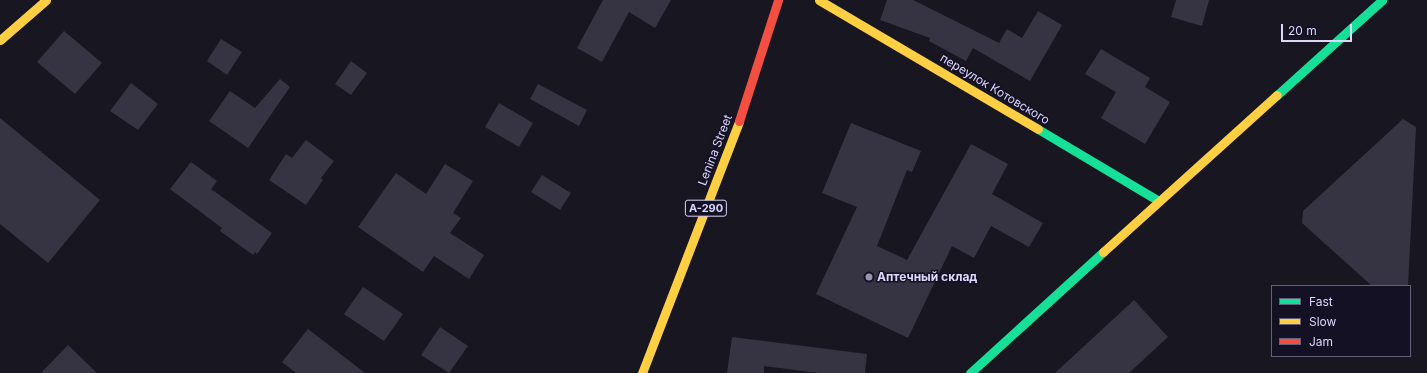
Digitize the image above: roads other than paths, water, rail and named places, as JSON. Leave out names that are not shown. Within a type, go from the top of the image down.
[{"type":"main road","points":[[0,40],[46,0]]},
{"type":"main road","name":"Lenina Street","points":[[642,373],[742,114],[778,0]]},
{"type":"main road","name":"переулок Котовского","points":[[819,0],[1159,201]]},
{"type":"main road","points":[[970,373],[1382,0]]},
{"type":"place","name":"Аптечный склад","points":[[869,277]]}]
